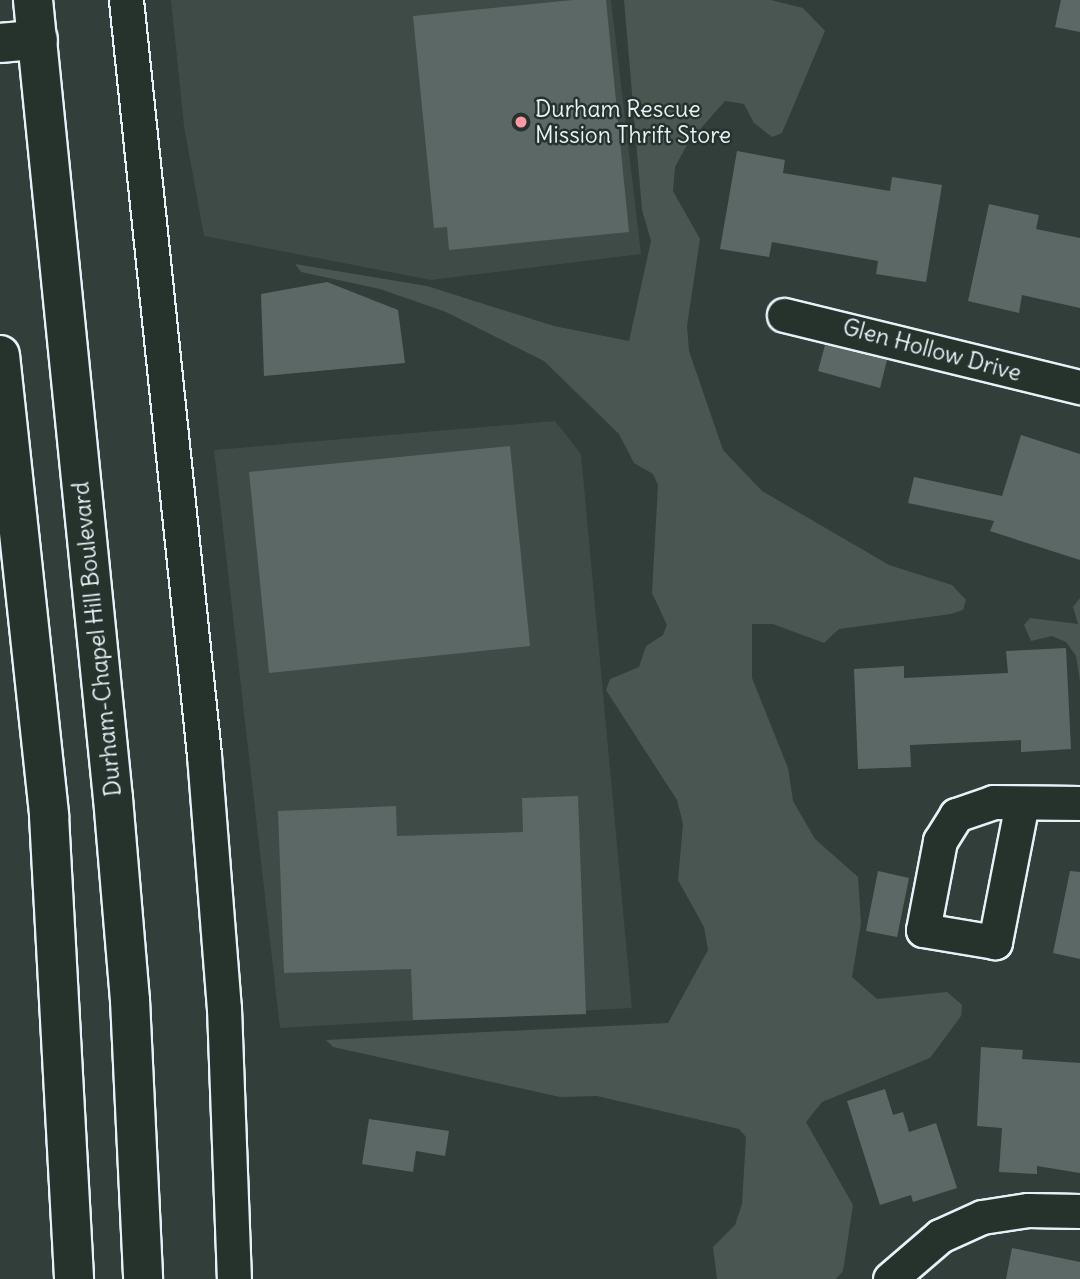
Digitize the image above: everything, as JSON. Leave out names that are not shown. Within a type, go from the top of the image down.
[{"type":"main road","name":"Durham-Chapel Hill Boulevard","points":[[33,0],[114,812],[131,1014],[143,1279]]},
{"type":"main road","points":[[0,43],[38,40]]},
{"type":"main road","points":[[0,355],[49,816],[74,1279]]},
{"type":"street","points":[[127,0],[204,755],[224,1008],[234,1279]]},
{"type":"street","name":"Glen Hollow Drive","points":[[784,315],[1080,387]]},
{"type":"street","points":[[1022,803],[1080,803]]},
{"type":"street","points":[[890,1279],[940,1236],[982,1217],[1028,1210],[1080,1210]]},
{"type":"shaded area","points":[[171,0],[611,0],[641,254],[431,280],[204,236],[184,126]]},
{"type":"shaded area","points":[[624,0],[771,0],[803,8],[825,31],[782,133],[772,137],[754,123],[744,104],[725,101],[688,143],[675,167],[673,191],[700,239],[687,326],[689,351],[723,450],[762,491],[889,565],[952,585],[966,600],[963,610],[951,614],[839,629],[824,643],[773,624],[752,624],[752,678],[788,768],[793,801],[815,839],[858,877],[861,923],[852,977],[877,999],[947,992],[962,1005],[961,1016],[930,1058],[822,1102],[806,1122],[853,1205],[843,1271],[836,1279],[717,1279],[713,1247],[735,1225],[742,1204],[746,1137],[739,1129],[597,1096],[560,1097],[333,1047],[326,1040],[668,1023],[708,950],[704,927],[678,880],[683,824],[677,800],[606,690],[610,679],[639,667],[646,646],[663,635],[667,625],[652,593],[658,485],[653,474],[634,463],[619,434],[544,361],[446,312],[380,289],[301,272],[295,264],[427,286],[554,326],[629,341],[651,241],[642,210]]},
{"type":"shaded area","points":[[555,421],[581,454],[632,1008],[280,1028],[214,450]]},
{"type":"shaded area","points":[[1080,598],[1080,681],[1076,656],[1066,642],[1052,636],[1031,641],[1024,625],[1030,618],[1078,624],[1073,607]]},
{"type":"building","name":"Durham Rescue Mission Thrift Store","points":[[573,0],[606,0],[629,232],[449,250],[447,227],[434,228],[413,16]]},
{"type":"building","points":[[1061,0],[1080,0],[1080,32],[1055,27]]},
{"type":"building","points":[[737,151],[785,160],[783,173],[890,191],[892,177],[942,185],[926,282],[876,274],[878,261],[772,242],[769,257],[720,249]]},
{"type":"building","points":[[989,204],[1039,215],[1036,229],[1080,238],[1080,308],[1022,295],[1019,313],[968,301]]},
{"type":"building","points":[[327,282],[398,310],[405,363],[264,376],[261,294]]},
{"type":"building","points":[[825,345],[887,360],[880,388],[818,371]]},
{"type":"building","points":[[1021,435],[1080,454],[1080,560],[990,531],[994,521],[908,503],[914,477],[1002,496]]},
{"type":"building","points":[[510,446],[530,646],[269,673],[249,472]]},
{"type":"building","points":[[1066,648],[1071,749],[1021,752],[1021,740],[910,745],[911,767],[858,769],[854,669],[904,666],[904,678],[1008,673],[1006,651]]},
{"type":"building","points":[[578,796],[586,1014],[413,1020],[411,969],[284,973],[278,811],[396,806],[397,836],[523,832],[522,798]]},
{"type":"building","points":[[878,871],[909,878],[897,937],[866,931]]},
{"type":"building","points":[[1070,871],[1080,872],[1080,959],[1053,953]]},
{"type":"building","points":[[981,1047],[1023,1050],[1022,1059],[1080,1063],[1080,1173],[1037,1166],[1037,1174],[999,1172],[1002,1128],[977,1126]]},
{"type":"building","points":[[885,1089],[893,1115],[903,1112],[909,1132],[936,1123],[957,1188],[913,1202],[911,1195],[880,1205],[847,1101]]},
{"type":"building","points":[[369,1119],[449,1131],[445,1156],[416,1151],[413,1172],[362,1164]]},
{"type":"building","points":[[1012,1248],[1080,1262],[1080,1279],[1006,1279]]},
{"type":"place","name":"Durham Rescue Mission Thrift Store","points":[[521,122]]}]
